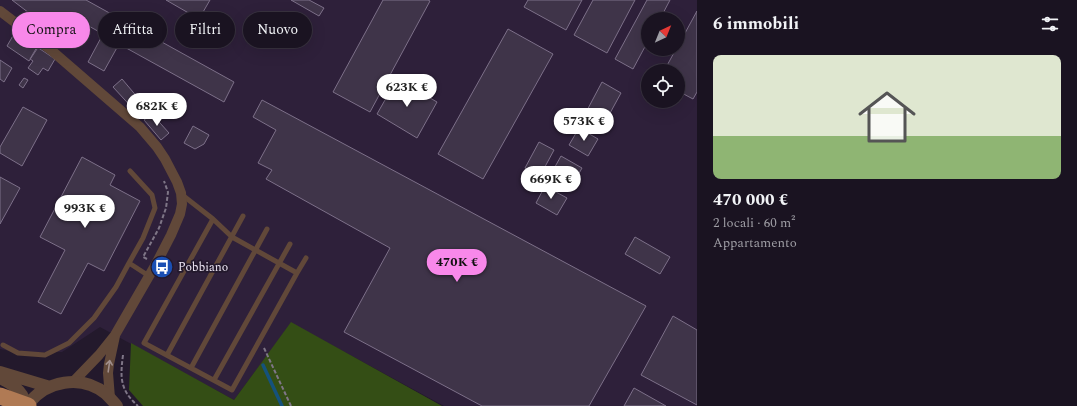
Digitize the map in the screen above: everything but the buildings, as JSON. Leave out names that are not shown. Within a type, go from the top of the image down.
[{"type":"highway","points":[[0,396],[27,406]]},
{"type":"street","points":[[0,10],[51,50],[140,127],[157,147],[172,172],[181,193],[182,204],[180,214],[171,235],[149,276],[115,335],[94,361],[74,382]]},
{"type":"street","points":[[113,402],[108,373],[115,335]]},
{"type":"street","points":[[0,372],[50,387]]},
{"type":"street","points":[[0,378],[17,388],[27,406],[40,393],[50,387],[61,383],[74,382],[92,386],[106,394],[113,402]]},
{"type":"lane","points":[[4,346],[18,353],[45,355],[69,343],[94,318],[116,287],[143,238],[155,208],[152,195],[130,171]]},
{"type":"lane","points":[[181,193],[213,219],[232,237],[297,273]]},
{"type":"lane","points":[[167,355],[243,216]]},
{"type":"lane","points":[[213,219],[144,343],[232,390],[306,258]]},
{"type":"lane","points":[[191,368],[267,229]]},
{"type":"lane","points":[[214,380],[290,244]]},
{"type":"lane","points":[[129,263],[149,276]]},
{"type":"path","points":[[260,339],[291,406]]},
{"type":"shaded area","points":[[0,0],[697,0],[697,406],[444,406],[291,323],[234,400],[100,327],[62,352],[15,352],[0,349]]},
{"type":"green space","points":[[291,322],[442,406],[143,406],[129,390],[131,343],[234,400]]},
{"type":"waterway","points":[[263,365],[282,406]]},
{"type":"place","name":"Pobbiano","points":[[162,267]]}]
